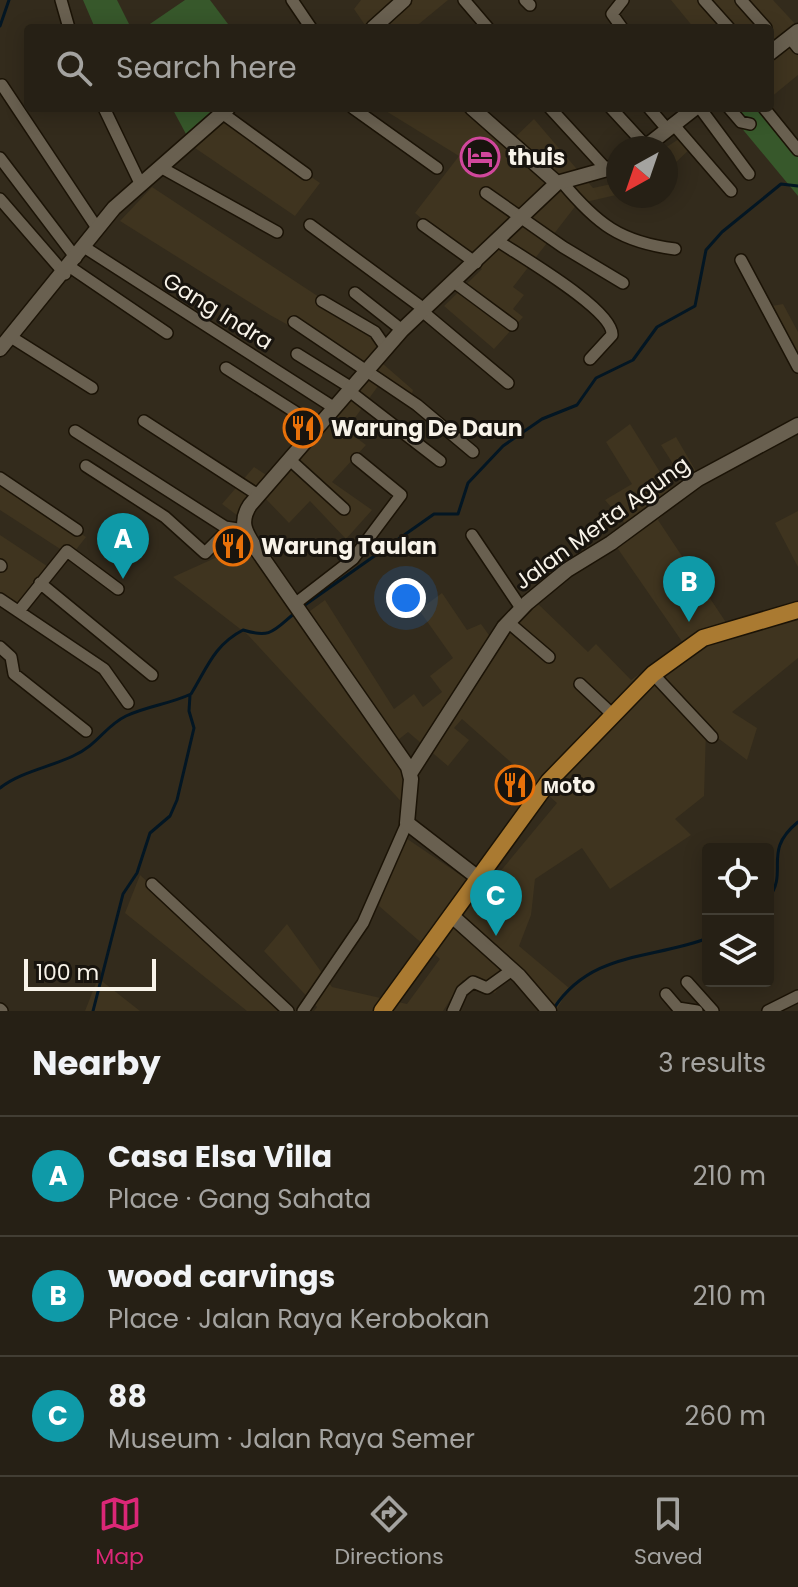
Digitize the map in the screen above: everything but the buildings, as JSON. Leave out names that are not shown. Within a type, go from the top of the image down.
[{"type":"main road","points":[[382,1011],[549,781],[653,674],[703,638],[798,610]]},
{"type":"street","points":[[61,0],[68,24]]},
{"type":"street","points":[[292,0],[308,24]]},
{"type":"street","points":[[377,24],[404,0]]},
{"type":"street","points":[[464,0],[485,24]]},
{"type":"street","points":[[619,24],[612,14],[623,0]]},
{"type":"street","points":[[704,0],[725,24]]},
{"type":"street","points":[[741,0],[762,24]]},
{"type":"street","points":[[2,85],[97,228]]},
{"type":"street","points":[[106,112],[140,183]]},
{"type":"street","points":[[92,388],[3,345],[97,228],[140,183],[162,168],[223,112]]},
{"type":"street","points":[[228,112],[306,174]]},
{"type":"street","points":[[359,112],[437,168]]},
{"type":"street","points":[[477,112],[560,182],[612,231],[639,244],[675,249]]},
{"type":"street","points":[[554,112],[606,161]]},
{"type":"street","points":[[614,112],[635,136]]},
{"type":"street","points":[[653,112],[731,191]]},
{"type":"street","points":[[659,136],[689,112]]},
{"type":"street","points":[[697,112],[749,174]]},
{"type":"street","points":[[732,112],[741,122],[750,124]]},
{"type":"street","points":[[767,112],[798,150]]},
{"type":"street","points":[[0,158],[73,261]]},
{"type":"street","points":[[162,168],[277,232]]},
{"type":"street","points":[[86,466],[165,517],[205,553],[209,553],[237,529],[258,495],[402,330],[560,182],[606,170]]},
{"type":"street","points":[[486,193],[521,219],[623,283]]},
{"type":"street","points":[[0,199],[73,261],[167,333]]},
{"type":"street","points":[[310,225],[423,310],[508,383]]},
{"type":"street","points":[[423,225],[476,263]]},
{"type":"street","points":[[498,241],[575,293],[609,324],[612,335],[590,359]]},
{"type":"street","points":[[741,260],[798,367]]},
{"type":"street","name":"Gang Indra","points":[[73,261],[333,407]]},
{"type":"street","points":[[454,282],[512,325]]},
{"type":"street","points":[[355,293],[402,330]]},
{"type":"street","points":[[322,301],[375,332],[386,348]]},
{"type":"street","points":[[294,322],[366,369],[473,452]]},
{"type":"street","points":[[297,354],[349,388],[440,461]]},
{"type":"street","points":[[226,368],[317,426]]},
{"type":"street","points":[[144,421],[258,495]]},
{"type":"street","name":"Jalan Merta Agung","points":[[411,772],[508,622],[521,608],[567,570],[698,479],[798,425]]},
{"type":"street","points":[[75,431],[237,529],[299,607],[411,772],[407,823],[363,923],[303,1011]]},
{"type":"street","points":[[289,459],[344,509]]},
{"type":"street","points":[[299,607],[353,559],[401,495],[357,459]]},
{"type":"street","points":[[0,478],[77,530]]},
{"type":"street","points":[[472,535],[521,608]]},
{"type":"street","points":[[19,611],[67,551],[118,589]]},
{"type":"street","points":[[40,583],[152,675]]},
{"type":"street","points":[[0,599],[104,669],[128,703]]},
{"type":"street","points":[[508,622],[549,657]]},
{"type":"street","points":[[0,647],[11,657],[14,674],[86,731]]},
{"type":"street","points":[[653,674],[712,737]]},
{"type":"street","points":[[580,684],[612,714]]},
{"type":"street","points":[[407,823],[477,877]]},
{"type":"street","points":[[152,884],[288,1011]]},
{"type":"street","points":[[451,915],[512,970],[547,1009]]},
{"type":"street","points":[[453,1011],[466,985],[473,982],[487,988],[512,970]]},
{"type":"street","points":[[687,982],[713,1011]]},
{"type":"street","points":[[666,994],[678,1008],[697,1011]]},
{"type":"street","points":[[768,1011],[798,996]]},
{"type":"shaded area","points":[[361,0],[448,0],[419,24],[364,24],[354,9]]},
{"type":"shaded area","points":[[671,0],[773,0],[798,27],[798,75],[774,95],[774,24],[691,24]]},
{"type":"shaded area","points":[[388,112],[471,112],[510,142],[534,119],[593,188],[606,185],[606,197],[577,204],[513,287],[524,295],[513,309],[523,317],[494,349],[444,306],[482,269],[415,213],[459,156]]},
{"type":"shaded area","points":[[228,119],[320,183],[295,216],[195,148]]},
{"type":"shaded area","points":[[682,137],[691,148],[678,160],[678,140]]},
{"type":"shaded area","points":[[152,187],[386,341],[364,367],[270,315],[120,221]]},
{"type":"shaded area","points":[[783,304],[798,332],[798,368],[766,307]]},
{"type":"shaded area","points":[[382,363],[413,390],[410,402],[381,382],[346,430],[366,445],[332,482],[372,510],[346,539],[310,501],[289,523],[264,497],[242,519],[222,504],[254,467],[277,482]]},
{"type":"shaded area","points":[[630,424],[678,501],[658,520],[735,636],[798,618],[798,658],[732,712],[757,728],[747,760],[706,729],[704,796],[675,819],[691,835],[610,889],[582,848],[535,879],[531,915],[519,946],[569,988],[556,1011],[509,971],[495,993],[463,980],[443,1011],[314,1011],[317,1007],[264,951],[287,924],[332,987],[407,1004],[440,959],[379,906],[400,834],[484,891],[557,803],[462,719],[454,728],[469,740],[448,766],[408,732],[388,748],[413,785],[408,809],[248,635],[173,577],[215,558],[243,537],[306,614],[325,600],[394,709],[414,694],[423,707],[442,692],[430,676],[453,658],[419,610],[442,593],[467,630],[481,624],[499,649],[525,611],[536,602],[588,652],[596,644],[631,680],[683,643],[616,546],[634,534],[605,500],[632,484],[606,442]]},
{"type":"shaded area","points":[[676,437],[704,485],[691,492],[661,445]]},
{"type":"shaded area","points":[[0,481],[86,537],[71,556],[0,510]]},
{"type":"shaded area","points":[[798,511],[798,567],[775,523]]},
{"type":"shaded area","points":[[0,535],[56,572],[23,615],[0,601]]},
{"type":"shaded area","points":[[140,875],[286,1011],[247,1011],[125,913]]},
{"type":"shaded area","points":[[98,978],[140,1011],[85,1011]]},
{"type":"green space","points":[[83,0],[117,0],[129,24],[93,24]]},
{"type":"green space","points":[[185,0],[210,0],[228,24],[150,24]]},
{"type":"green space","points":[[174,112],[211,112],[186,134]]},
{"type":"green space","points":[[728,112],[768,112],[798,146],[798,196]]},
{"type":"waterway","points":[[0,26],[9,0]]},
{"type":"waterway","points":[[302,607],[434,514],[458,514],[468,483],[503,446],[542,419],[577,405],[596,378],[633,360],[657,327],[695,306],[706,250],[722,232],[781,184],[798,186]]},
{"type":"waterway","points":[[0,788],[82,752],[126,716],[191,694],[212,658],[233,636],[243,630],[267,633],[296,612]]},
{"type":"waterway","points":[[93,1011],[123,894],[137,873],[150,833],[170,816],[177,800],[194,728],[189,711],[190,695]]},
{"type":"waterway","points":[[774,889],[781,843],[798,822]]},
{"type":"waterway","points":[[554,1008],[586,976],[604,967],[702,940]]},
{"type":"place","name":"thuis","points":[[480,157]]},
{"type":"place","name":"Warung De Daun","points":[[303,428]]},
{"type":"place","name":"Warung Taulan","points":[[233,546]]},
{"type":"place","name":"Casa Elsa Villa","points":[[123,579]]},
{"type":"place","name":"wood carvings","points":[[689,622]]},
{"type":"place","name":"моto","points":[[515,785]]},
{"type":"place","name":"88","points":[[496,936]]}]
